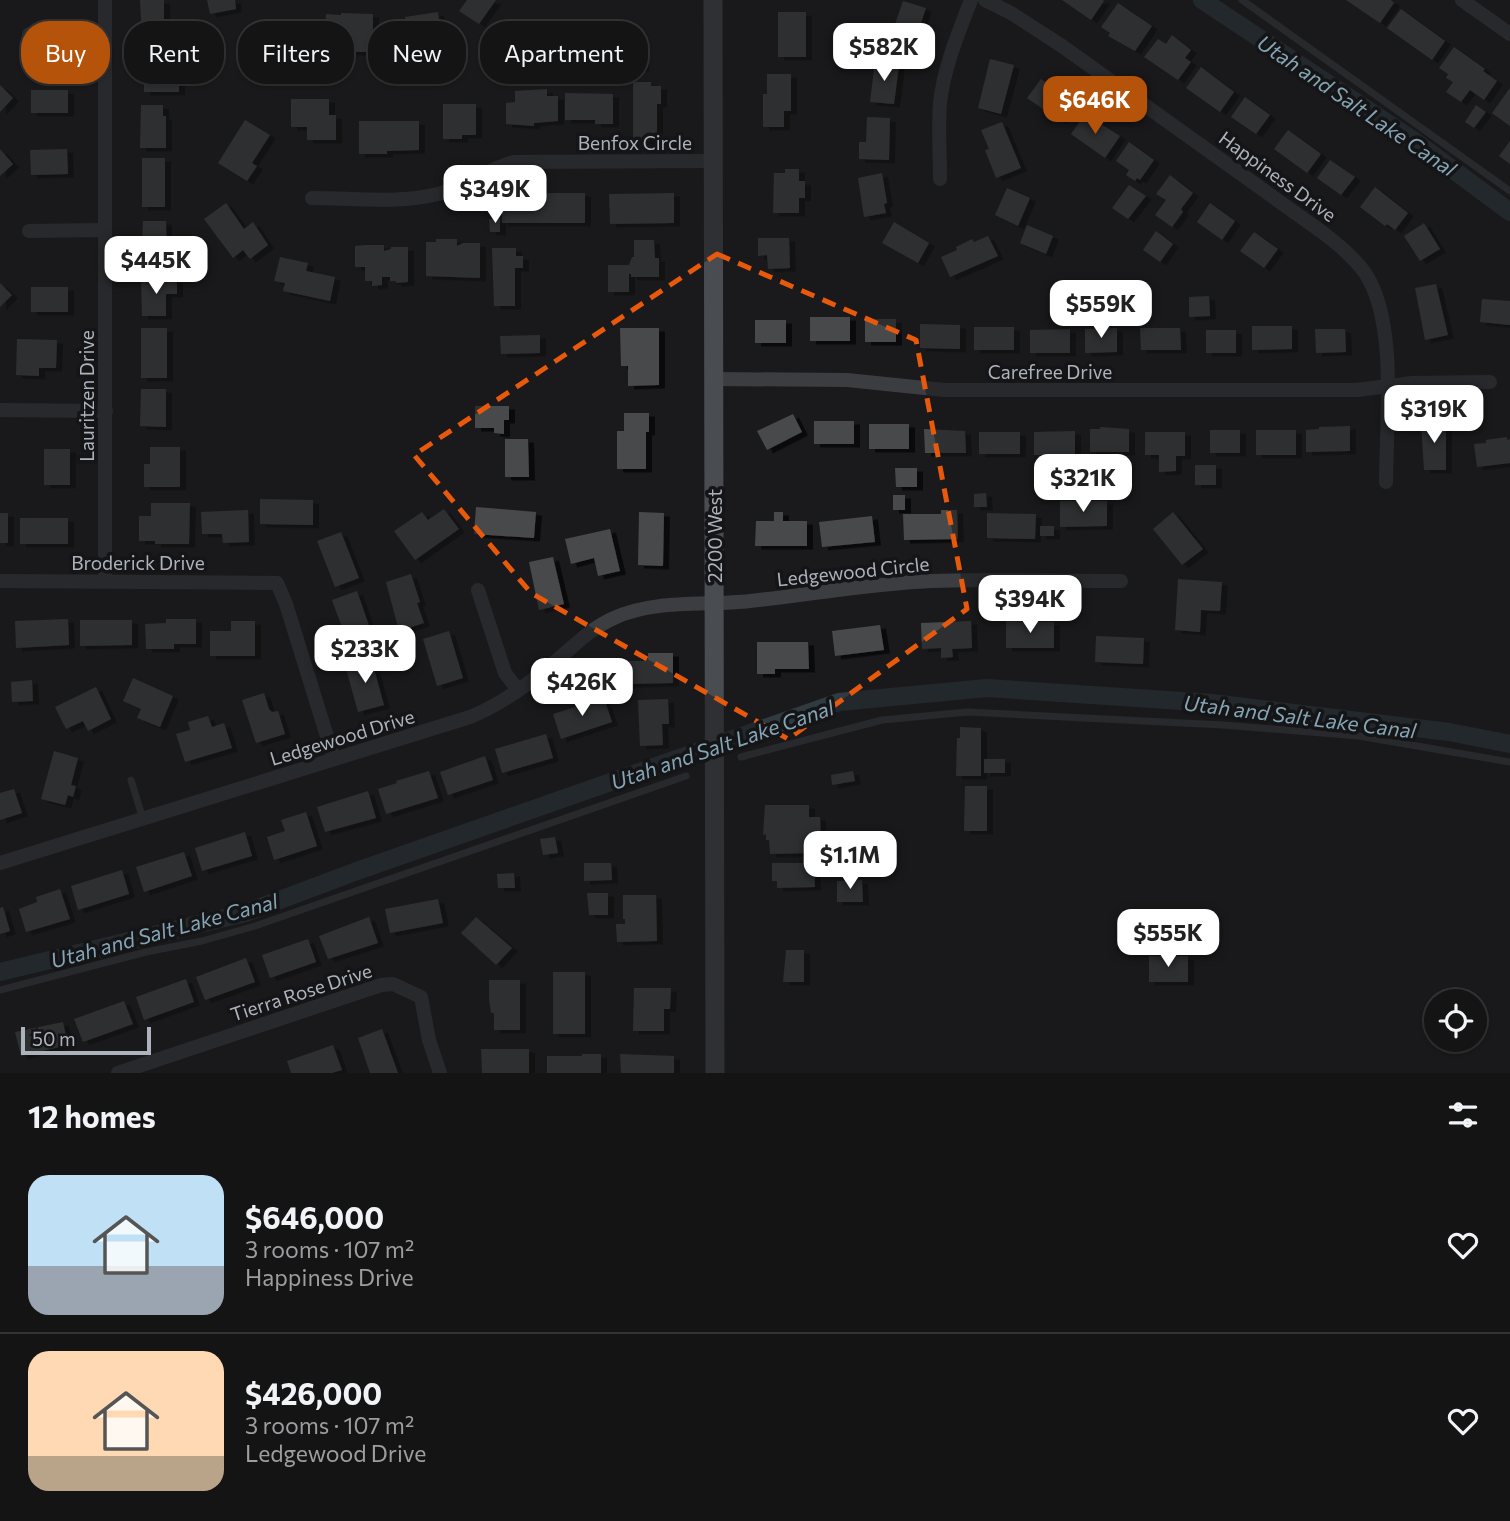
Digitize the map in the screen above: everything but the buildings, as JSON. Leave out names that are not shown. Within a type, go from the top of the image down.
[{"type":"street","name":"Lauritzen Drive","points":[[105,0],[105,21]]},
{"type":"street","name":"2200 West","points":[[713,0],[715,1073]]},
{"type":"street","points":[[940,179],[940,105],[944,78],[951,51],[971,0]]},
{"type":"street","name":"Happiness Drive","points":[[985,0],[1011,13],[1062,46],[1341,246],[1366,274],[1384,320],[1387,387],[1386,482]]},
{"type":"street","points":[[1461,0],[1510,34]]},
{"type":"street","name":"Lauritzen Drive","points":[[105,84],[105,581]]},
{"type":"street","name":"Benfox Circle","points":[[312,198],[394,198],[435,194],[450,190],[496,167],[514,162],[713,161]]},
{"type":"street","points":[[29,231],[105,230]]},
{"type":"street","name":"Carefree Drive","points":[[714,379],[838,379],[966,391],[1357,390],[1412,383],[1490,382]]},
{"type":"street","points":[[0,410],[106,411]]},
{"type":"street","name":"Broderick Drive","points":[[0,581],[277,583],[334,759]]},
{"type":"street","name":"Ledgewood Circle","points":[[715,603],[916,582],[1121,581]]},
{"type":"street","points":[[478,590],[505,673],[518,690]]},
{"type":"street","name":"Ledgewood Drive","points":[[0,863],[470,717],[491,709],[592,630],[614,618],[639,609],[715,603]]},
{"type":"street","name":"Tierra Rose Drive","points":[[118,1073],[287,1018],[370,987],[393,984],[421,997],[429,1040],[440,1073]]},
{"type":"lane","points":[[1242,0],[1510,191]]},
{"type":"lane","points":[[741,757],[882,720],[968,712],[1223,725],[1359,736],[1510,762]]},
{"type":"lane","points":[[0,990],[146,951],[202,941],[256,926],[686,776]]},
{"type":"lane","points":[[131,780],[143,819]]},
{"type":"highlighted area","points":[[717,254],[916,340],[967,609],[788,739],[531,593],[414,455]]},
{"type":"waterway","name":"Utah and Salt Lake Canal","points":[[1202,0],[1413,140],[1510,212]]},
{"type":"waterway","name":"Utah and Salt Lake Canal","points":[[0,972],[245,913],[839,702],[987,688],[1212,703],[1449,732],[1510,744]]}]
